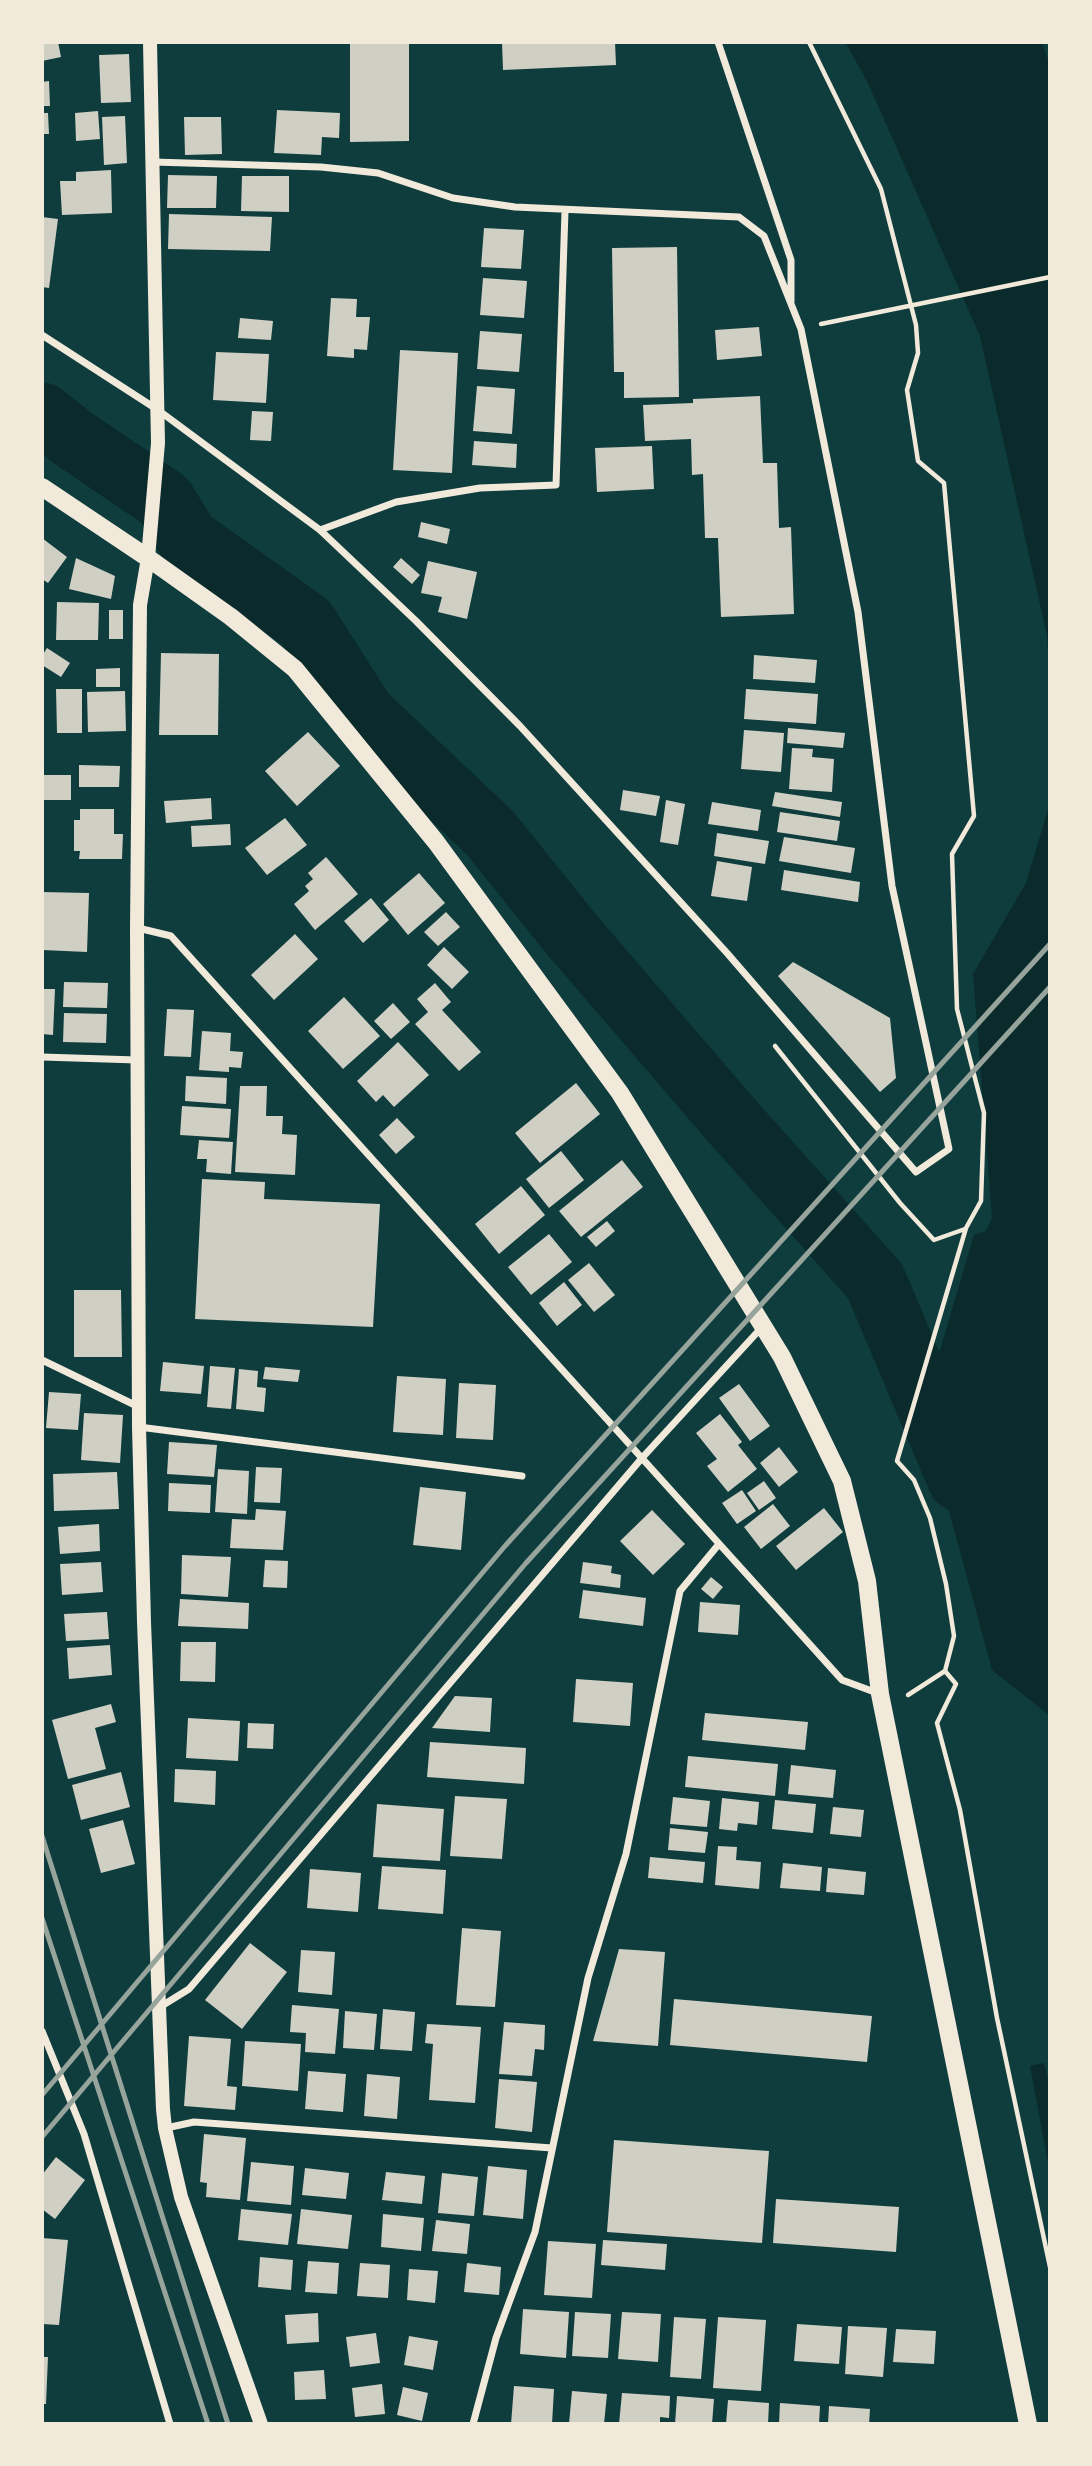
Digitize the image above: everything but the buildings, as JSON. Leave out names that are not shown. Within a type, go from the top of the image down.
[{"type":"main road","points":[[150,42],[158,443],[148,558],[140,605],[137,928],[139,1427],[144,1622],[165,2128],[181,2197],[261,2424]]},
{"type":"main road","points":[[42,488],[148,558],[230,617],[295,669],[436,842],[620,1093],[782,1357],[842,1481],[867,1581],[882,1702],[1028,2424]]},
{"type":"street","points":[[718,42],[791,260],[791,306]]},
{"type":"street","points":[[42,335],[158,410],[320,530],[416,621],[520,726],[727,953],[916,1172],[949,1150],[892,886],[858,612],[801,329],[764,236],[739,217],[515,207],[453,198],[378,173],[321,167],[153,162]]},
{"type":"street","points":[[320,530],[396,502],[480,488],[556,485],[565,211]]},
{"type":"street","points":[[137,928],[172,936],[842,1680],[882,1702]]},
{"type":"street","points":[[42,1057],[137,1060]]},
{"type":"street","points":[[160,2007],[190,1989],[642,1458],[763,1326]]},
{"type":"street","points":[[42,1360],[139,1408]]},
{"type":"street","points":[[139,1427],[522,1476]]},
{"type":"street","points":[[472,2424],[496,2338],[535,2232],[588,1978],[626,1854],[680,1591],[719,1544]]},
{"type":"street","points":[[42,2031],[84,2134],[170,2424]]},
{"type":"street","points":[[165,2128],[194,2122],[552,2148]]},
{"type":"path","points":[[809,42],[881,189],[916,325],[918,353],[907,390],[918,461],[944,483],[974,816],[952,854],[957,1009],[984,1113],[981,1201],[966,1228],[955,1273],[897,1461],[914,1480],[930,1518],[946,1584],[954,1636],[945,1671],[882,1702]]},
{"type":"path","points":[[817,325],[1050,277]]},
{"type":"path","points":[[774,1045],[900,1203],[934,1240],[966,1228]]},
{"type":"path","points":[[945,1671],[956,1684],[937,1723],[960,1810],[997,2018],[1050,2267]]},
{"type":"water","points":[[845,42],[1042,42],[1050,67],[1050,688],[1047,636],[980,336],[867,81]]},
{"type":"water","points":[[1050,803],[1050,1716],[992,1670],[922,1411],[974,1235],[986,1231],[992,1218],[973,974],[1026,883]]},
{"type":"water","points":[[1044,2063],[1050,2087],[1050,2174],[1030,2066]]},
{"type":"waterway","points":[[42,414],[164,500],[188,539],[306,623],[364,714],[490,833],[572,935],[732,1121],[875,1281],[959,1480]]},
{"type":"railway","points":[[42,2095],[505,1546],[1050,944]]},
{"type":"railway","points":[[42,2137],[526,1563],[1050,987]]},
{"type":"railway","points":[[42,1836],[228,2424]]},
{"type":"railway","points":[[42,1918],[208,2424]]}]
